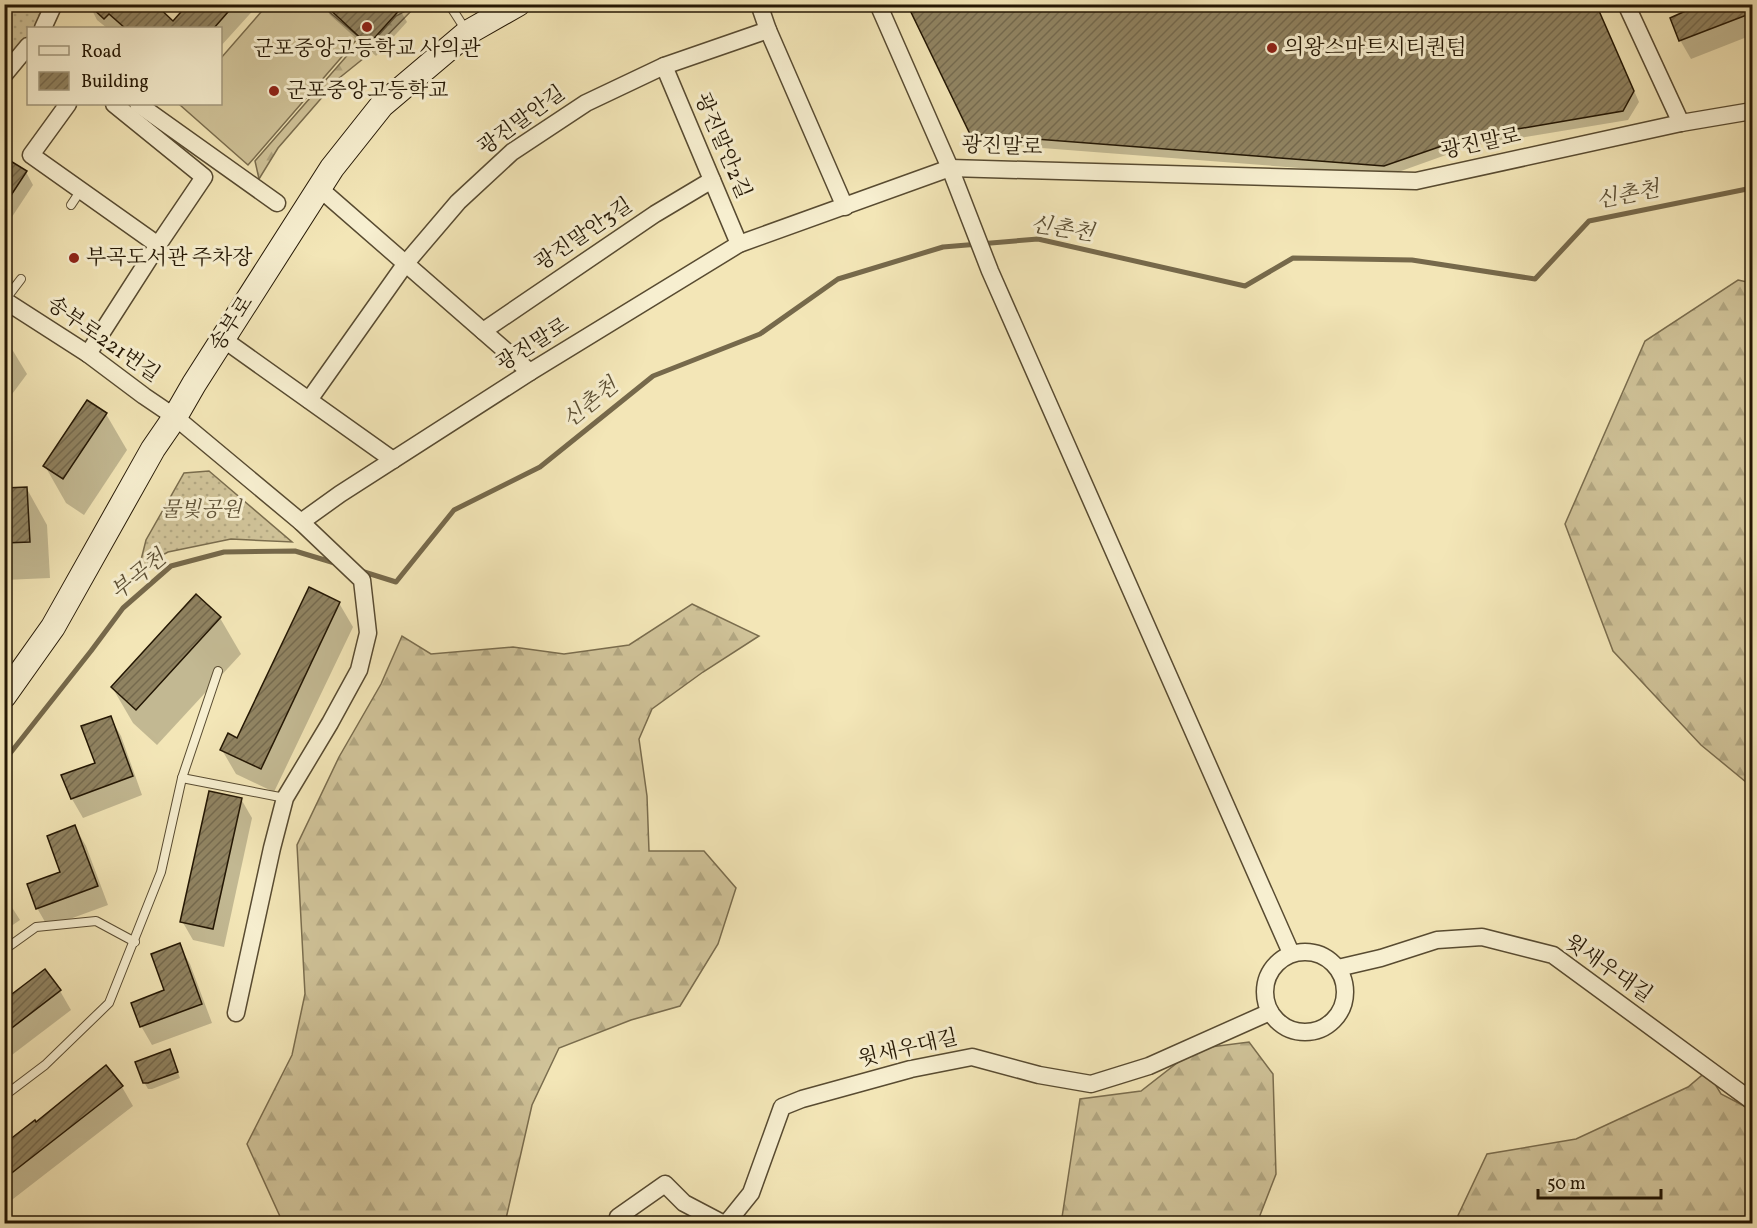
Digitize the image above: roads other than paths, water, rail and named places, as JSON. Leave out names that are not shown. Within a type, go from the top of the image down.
[{"type":"street","points":[[43,27],[54,4]]},
{"type":"street","name":"송부로","points":[[4,696],[53,627],[153,449],[332,168],[382,105],[468,33],[518,4]]},
{"type":"street","points":[[759,4],[768,30],[845,207]]},
{"type":"street","points":[[878,4],[950,168],[990,271],[1291,953]]},
{"type":"street","points":[[1626,4],[1681,123]]},
{"type":"street","name":"광진말안길","points":[[309,400],[406,263],[458,202],[512,152],[586,103],[664,66],[768,30]]},
{"type":"street","points":[[4,75],[27,47]]},
{"type":"street","name":"광진말안2길","points":[[664,66],[739,244]]},
{"type":"street","points":[[67,105],[31,155],[158,244]]},
{"type":"street","points":[[88,354],[204,177],[115,105]]},
{"type":"street","points":[[139,105],[277,203]]},
{"type":"street","name":"광진말로","points":[[301,522],[340,494],[530,372],[739,244],[950,168],[1416,181],[1681,123],[1752,111]]},
{"type":"street","name":"광진말안3길","points":[[483,331],[655,214],[712,180]]},
{"type":"street","points":[[319,188],[530,372]]},
{"type":"street","name":"송부로221번길","points":[[5,300],[88,354],[175,417],[301,522],[362,580],[368,633],[359,670],[285,798]]},
{"type":"street","points":[[223,339],[393,460]]},
{"type":"street","points":[[236,1013],[285,798]]},
{"type":"street","name":"윗새우대길","points":[[1381,958],[1437,939],[1482,937],[1553,955],[1752,1101]]},
{"type":"street","points":[[1304,951],[1328,958],[1338,968],[1346,994],[1342,1008],[1335,1019],[1324,1028],[1311,1032],[1297,1031],[1284,1027],[1274,1018],[1267,1007],[1264,994],[1271,969],[1280,960],[1291,953],[1304,951]]},
{"type":"street","points":[[1338,968],[1381,958]]},
{"type":"street","points":[[1344,986],[1381,958]]},
{"type":"street","name":"윗새우대길","points":[[725,1224],[751,1192],[782,1107],[802,1099],[911,1069],[972,1057],[1039,1075],[1091,1084],[1149,1066],[1270,1012]]},
{"type":"street","points":[[616,1224],[618,1217],[665,1184],[684,1203],[725,1224]]},
{"type":"lane","points":[[449,4],[468,33]]},
{"type":"lane","points":[[71,205],[81,190]]},
{"type":"lane","points":[[5,300],[21,279]]},
{"type":"lane","points":[[4,1096],[45,1065],[109,1003],[161,872],[182,778],[218,671]]},
{"type":"lane","points":[[182,778],[285,798]]},
{"type":"lane","points":[[4,950],[36,927],[96,921],[135,942]]},
{"type":"waterway","name":"신촌천","points":[[361,571],[396,582],[454,510],[540,467],[653,376],[760,334],[838,279],[943,247],[1038,239],[1245,286],[1293,258],[1412,260],[1535,279],[1589,221],[1752,188]]},
{"type":"waterway","name":"부곡천","points":[[4,761],[123,608],[171,566],[224,552],[295,551],[338,564]]},
{"type":"place","name":"군포중앙고등학교 사의관","points":[[367,27]]},
{"type":"place","name":"의왕스마트시티퀀텀","points":[[1272,48]]},
{"type":"place","name":"군포중앙고등학교","points":[[274,91]]},
{"type":"place","name":"부곡도서관 주차장","points":[[74,258]]},
{"type":"park label","name":"물빛공원","points":[[201,510]]}]
